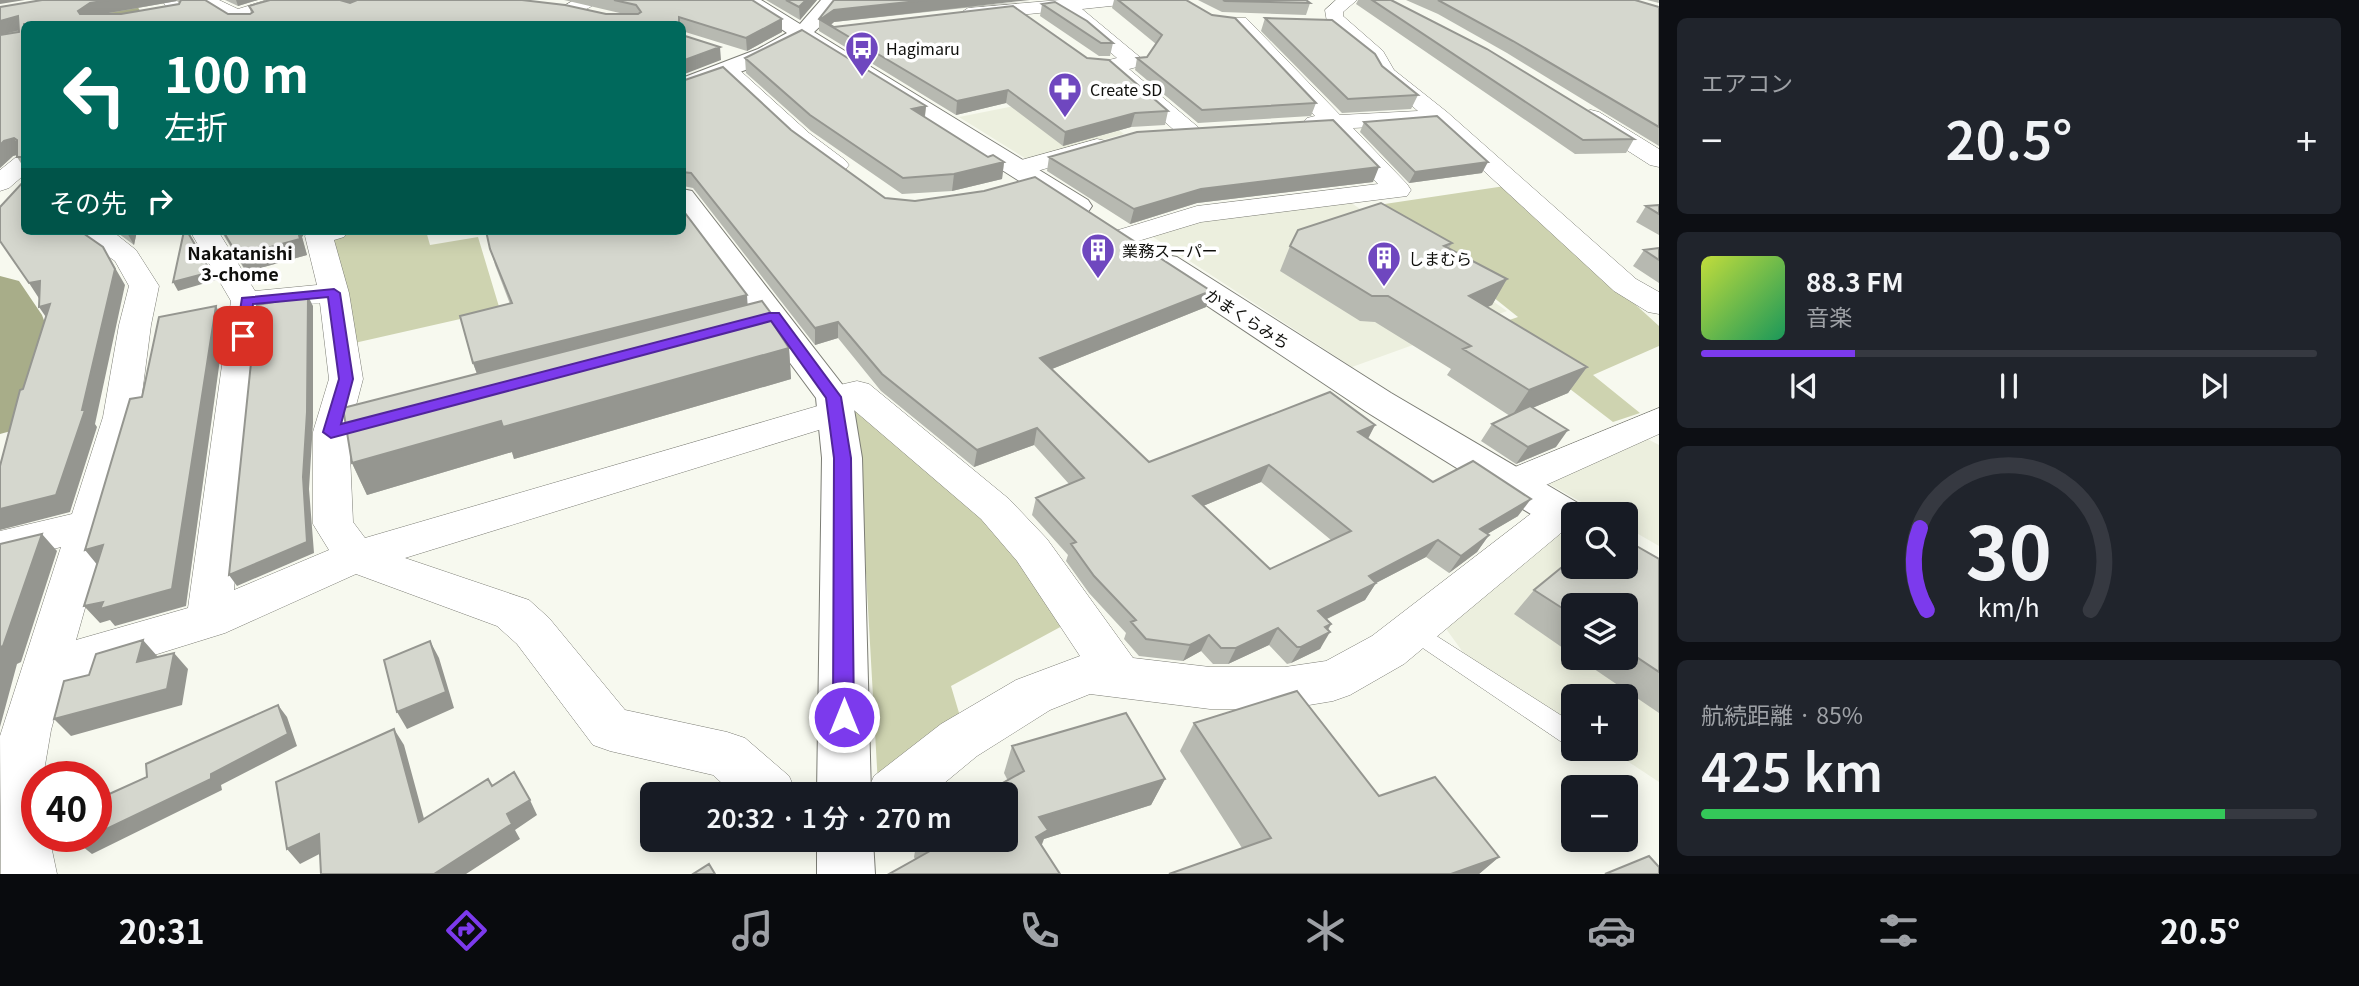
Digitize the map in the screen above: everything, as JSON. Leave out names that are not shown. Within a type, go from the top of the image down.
[{"type":"main road","name":"かまくらみち","points":[[748,0],[803,32],[1021,179],[1125,237],[1378,402],[1561,513]]},
{"type":"main road","points":[[686,84],[733,60],[803,32],[820,19],[831,0]]},
{"type":"main road","points":[[686,202],[774,316],[834,405],[842,458],[844,782]]},
{"type":"street","points":[[205,0],[241,20],[287,0]]},
{"type":"street","points":[[590,0],[561,8],[603,18]]},
{"type":"street","points":[[954,13],[1120,0]]},
{"type":"street","points":[[1348,0],[1332,12],[1339,24],[1376,55],[1385,73],[1439,117],[1625,285],[1659,305]]},
{"type":"street","points":[[1066,4],[1134,62],[1102,65],[1190,132]]},
{"type":"street","points":[[153,15],[174,5],[192,21]]},
{"type":"street","points":[[1015,9],[1035,25]]},
{"type":"street","points":[[1125,237],[1197,214],[1398,190],[1331,122],[1240,22]]},
{"type":"street","points":[[1314,23],[1339,24]]},
{"type":"street","points":[[733,60],[801,138],[854,178]]},
{"type":"street","points":[[1569,103],[1659,160]]},
{"type":"street","points":[[1293,125],[1439,117]]},
{"type":"street","points":[[1155,135],[1215,130]]},
{"type":"street","points":[[1021,179],[1119,140]]},
{"type":"street","points":[[30,874],[18,817],[17,776],[26,730],[121,417],[135,325],[144,286],[126,256],[99,235]]},
{"type":"street","points":[[206,235],[246,301],[210,609]]},
{"type":"street","points":[[322,235],[319,236],[334,293],[351,427],[332,524],[355,557],[513,613],[533,631],[610,729],[727,755],[757,782]]},
{"type":"street","points":[[246,301],[334,293]]},
{"type":"street","points":[[734,326],[774,316]]},
{"type":"street","points":[[45,669],[209,620],[355,557],[834,405],[857,393],[995,509],[1032,550],[1120,677]]},
{"type":"street","points":[[1512,484],[1659,420]]},
{"type":"street","points":[[907,782],[959,740],[1033,695],[1089,673],[1210,688],[1285,688],[1333,680],[1388,650],[1561,520]]},
{"type":"street","points":[[0,547],[87,525]]},
{"type":"lane","points":[[1413,630],[1561,728]]},
{"type":"shaded area","points":[[1074,94],[1124,134],[1028,160],[959,117]]},
{"type":"shaded area","points":[[1350,202],[1507,311],[1352,367],[1153,237],[1155,234],[1197,222]]},
{"type":"shaded area","points":[[1640,435],[1659,445],[1659,546],[1638,534],[1638,502],[1581,502],[1549,484],[1556,470]]},
{"type":"shaded area","points":[[1556,535],[1561,535],[1561,579],[1638,579],[1638,573],[1659,584],[1659,782],[1627,761],[1638,761],[1638,684],[1561,684],[1561,718],[1465,655],[1444,626]]},
{"type":"green space","points":[[1505,186],[1659,326],[1659,346],[1593,375],[1640,413],[1613,422],[1489,327],[1518,317],[1378,205]]},
{"type":"green space","points":[[336,235],[427,235],[430,245],[478,237],[500,310],[350,344],[331,241]]},
{"type":"green space","points":[[859,404],[1000,528],[1064,625],[951,686],[962,723],[882,782],[878,782],[858,431],[848,406]]},
{"type":"building","points":[[42,0],[109,0],[90,3],[78,11],[80,14],[121,14],[179,4],[181,0],[205,0],[228,14],[250,14],[253,12],[249,6],[270,0],[340,0],[350,3],[357,0],[522,0],[565,5],[606,14],[638,14],[641,12],[636,5],[614,0],[752,0],[782,19],[746,38],[679,17],[679,21],[21,21],[21,157],[17,157],[17,140],[14,138],[0,145],[0,35],[19,32],[18,16],[0,21],[0,7]]},
{"type":"building","points":[[786,0],[806,0],[799,7]]},
{"type":"building","points":[[834,0],[927,0],[834,10],[821,19],[834,27],[1013,6],[1087,58],[1109,60],[1168,111],[1135,113],[1065,132],[1008,90],[957,101],[819,19]]},
{"type":"building","points":[[1118,0],[1186,0],[1212,15],[1235,18],[1316,103],[1202,110],[1137,58],[1147,57],[1162,35]]},
{"type":"building","points":[[1223,0],[1306,0],[1310,3],[1225,1]]},
{"type":"building","points":[[1372,0],[1391,0],[1487,49],[1634,139],[1583,140]]},
{"type":"building","points":[[1438,0],[1635,0],[1659,7],[1659,127],[1513,41]]},
{"type":"building","points":[[1055,2],[1087,21],[1113,43],[1101,43],[1042,4]]},
{"type":"building","points":[[1265,18],[1332,20],[1375,54],[1382,66],[1418,95],[1348,99]]},
{"type":"building","points":[[802,30],[926,106],[912,109],[988,157],[993,155],[1004,162],[954,174],[903,178],[810,115],[745,58]]},
{"type":"building","points":[[686,36],[720,47],[686,60]]},
{"type":"building","points":[[723,67],[791,130],[885,198],[915,201],[984,191],[1035,177],[1211,291],[1040,358],[1149,462],[1330,392],[1375,425],[1358,432],[1433,482],[1473,461],[1531,499],[1480,529],[1489,535],[1461,556],[1438,540],[1369,576],[1376,583],[1318,611],[1331,624],[1325,627],[1330,632],[1301,647],[1297,647],[1278,628],[1236,648],[1221,648],[1209,635],[1190,645],[1146,639],[1131,622],[1136,620],[1094,576],[1071,544],[1076,542],[1036,498],[1084,478],[1037,428],[977,450],[882,374],[838,322],[815,328],[691,173],[686,172],[686,80]],"holes":[[[1269,465],[1351,531],[1270,569],[1193,496]]]},
{"type":"building","points":[[1437,116],[1488,162],[1415,172],[1364,122]]},
{"type":"building","points":[[1333,120],[1379,167],[1201,189],[1134,209],[1049,157],[1137,132]]},
{"type":"building","points":[[21,184],[21,235],[86,235],[103,247],[115,269],[82,410],[85,410],[56,495],[0,509],[0,466],[20,390],[23,389],[50,304],[39,307],[40,281],[29,283],[0,241],[0,207]]},
{"type":"building","points":[[1381,203],[1452,243],[1444,246],[1507,279],[1469,296],[1587,367],[1529,390],[1463,349],[1471,346],[1388,296],[1372,296],[1290,246],[1298,230]]},
{"type":"building","points":[[1659,205],[1659,214],[1646,206]]},
{"type":"building","points":[[686,214],[747,295],[473,363],[460,316],[512,303],[487,235],[686,235]]},
{"type":"building","points":[[183,235],[189,235],[211,272],[173,282]]},
{"type":"building","points":[[225,235],[299,235],[300,239],[238,256]]},
{"type":"building","points":[[1659,248],[1659,260],[1644,250]]},
{"type":"building","points":[[308,296],[307,412],[303,477],[307,542],[229,575],[257,305]]},
{"type":"building","points":[[762,301],[779,324],[774,325],[789,348],[503,427],[501,421],[352,463],[343,408]]},
{"type":"building","points":[[216,306],[172,589],[100,609],[103,602],[84,606],[103,545],[85,550],[130,399],[142,397],[159,317]]},
{"type":"building","points":[[1530,406],[1568,430],[1528,447],[1492,424]]},
{"type":"building","points":[[42,534],[3,646],[0,647],[0,544]]},
{"type":"building","points":[[1638,547],[1659,559],[1659,672],[1638,658],[1638,593],[1561,593],[1561,607],[1534,590],[1561,568],[1561,579],[1638,579]]},
{"type":"building","points":[[143,640],[137,662],[174,653],[167,689],[54,719],[64,681],[89,675],[96,654]]},
{"type":"building","points":[[430,641],[446,692],[397,712],[384,660]]},
{"type":"building","points":[[1297,691],[1379,796],[1435,777],[1499,857],[1451,874],[1169,874],[1271,838],[1194,723]]},
{"type":"building","points":[[278,705],[288,734],[211,774],[211,779],[112,826],[112,793],[147,777],[146,764]]},
{"type":"building","points":[[1126,713],[1165,779],[1039,817],[1048,830],[1036,837],[1060,874],[889,874],[928,852],[1018,852],[1018,782],[1004,782],[1024,771],[1012,746]]},
{"type":"building","points":[[394,729],[419,822],[488,779],[492,786],[514,772],[530,800],[507,814],[512,824],[434,874],[321,874],[319,834],[287,849],[276,782]]},
{"type":"building","points":[[1649,856],[1659,867],[1659,874],[1605,874]]},
{"type":"building","points":[[709,864],[715,874],[693,874]]},
{"type":"waterway","points":[[112,0],[124,9],[130,21]]},
{"type":"waterway","points":[[0,292],[14,315],[28,355],[0,413]]},
{"type":"place","name":"Hagimaru","points":[[862,78]]},
{"type":"place","name":"Create SD","points":[[1065,119]]},
{"type":"place","name":"業務スーパー","points":[[1098,280]]},
{"type":"place","name":"しまむら","points":[[1384,288]]},
{"type":"district","name":"Nakatanishi 3-chome","points":[[240,262]]},
{"type":"route","points":[[243,336],[246,301],[334,293],[346,379],[331,432],[774,316],[834,397],[842,458],[844,717]]}]
